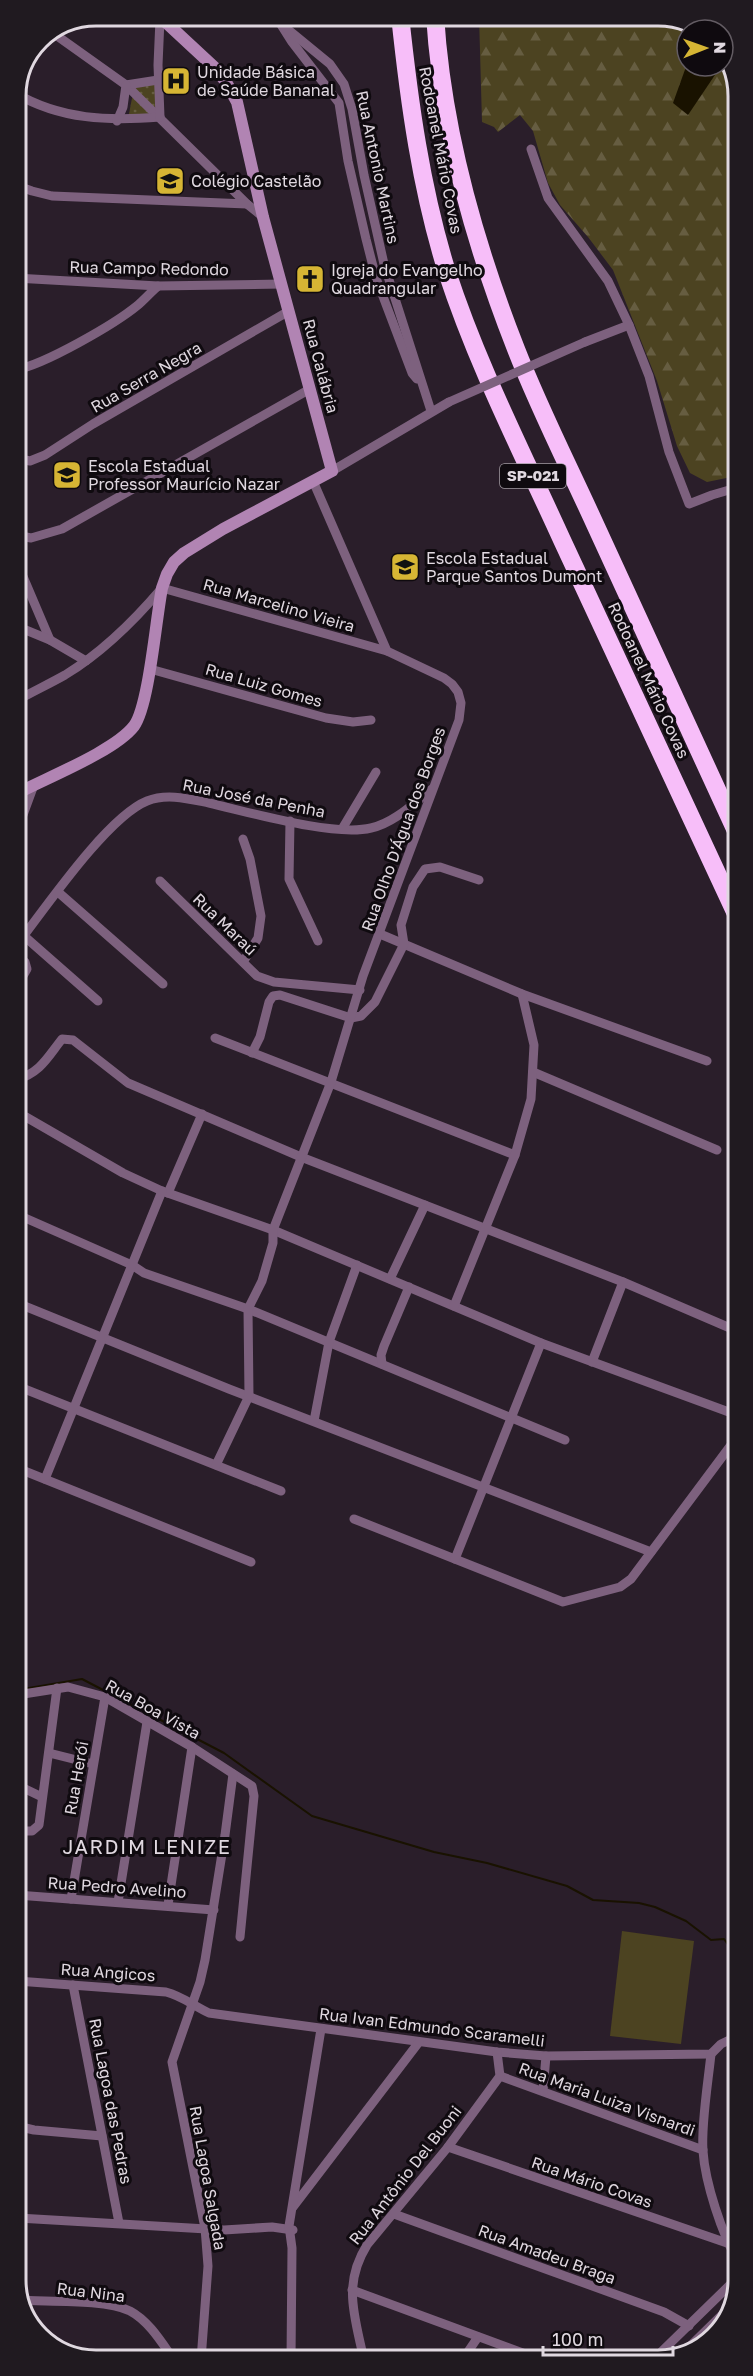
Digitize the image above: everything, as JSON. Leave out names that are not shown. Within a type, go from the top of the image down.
[{"type":"highway","name":"Rodoanel Mário Covas","points":[[401,26],[418,151],[447,272],[473,341],[535,482],[728,897]]},
{"type":"highway","name":"Rodoanel Mário Covas","points":[[436,26],[452,140],[466,202],[488,273],[517,351],[550,428],[728,814]]},
{"type":"street","points":[[159,25],[160,117]]},
{"type":"street","name":"Rua Calábria","points":[[168,25],[214,66],[226,81],[237,102],[263,217],[332,471]]},
{"type":"street","points":[[281,25],[339,103],[348,161],[376,278],[412,373],[423,385]]},
{"type":"street","name":"Rua Antonio Martins","points":[[283,25],[330,64],[344,84],[352,109],[384,264],[431,411]]},
{"type":"street","points":[[58,37],[126,85],[263,217]]},
{"type":"street","points":[[126,85],[158,80]]},
{"type":"street","points":[[117,121],[123,107],[126,85]]},
{"type":"street","points":[[26,100],[66,114],[117,121],[160,117]]},
{"type":"street","points":[[531,149],[548,198],[608,281],[629,325],[649,376],[669,452],[689,504],[728,490]]},
{"type":"street","points":[[26,189],[52,196],[247,204]]},
{"type":"street","name":"Rua Campo Redondo","points":[[26,279],[158,286],[282,284]]},
{"type":"street","points":[[26,368],[53,356],[123,316],[158,286]]},
{"type":"street","name":"Rua Serra Negra","points":[[26,460],[30,461],[45,455],[93,424],[289,311]]},
{"type":"street","points":[[26,789],[115,744],[136,724],[141,712],[150,669],[166,573],[184,553],[223,529],[332,471],[431,411],[585,342],[629,325]]},
{"type":"street","points":[[26,537],[31,538],[62,529],[310,389]]},
{"type":"street","points":[[313,481],[387,651]]},
{"type":"street","points":[[26,584],[50,640]]},
{"type":"street","points":[[26,696],[86,661],[123,631],[162,588]]},
{"type":"street","name":"Rua Marcelino Vieira","points":[[162,588],[387,651]]},
{"type":"street","points":[[26,630],[50,640],[86,661]]},
{"type":"street","name":"Rua Olho D'Água dos Borges","points":[[248,1309],[262,1281],[273,1243],[273,1230],[331,1082],[392,893],[459,720],[461,703],[458,692],[444,678],[387,651]]},
{"type":"street","name":"Rua Luiz Gomes","points":[[150,669],[326,718],[353,722],[371,720]]},
{"type":"street","points":[[342,829],[376,772]]},
{"type":"street","points":[[26,807],[34,785]]},
{"type":"street","name":"Rua José da Penha","points":[[26,933],[103,836],[128,813],[145,802],[167,797],[185,798],[290,821],[342,829],[371,828],[387,822],[432,789]]},
{"type":"street","points":[[290,821],[289,879],[318,941]]},
{"type":"street","points":[[243,839],[250,859],[261,916],[258,938],[243,962]]},
{"type":"street","points":[[252,1053],[260,1037],[269,1002],[273,996],[280,995],[351,1018],[361,1016],[375,1002],[404,944],[401,925],[413,887],[425,869],[440,867],[479,880]]},
{"type":"street","name":"Rua Maraú","points":[[160,881],[257,976],[274,982],[360,990]]},
{"type":"street","points":[[58,892],[163,984]]},
{"type":"street","points":[[380,934],[522,994],[707,1061]]},
{"type":"street","points":[[26,938],[98,1001]]},
{"type":"street","points":[[454,1306],[515,1155],[531,1099],[534,1045],[522,994]]},
{"type":"street","points":[[26,1075],[45,1063],[62,1039],[68,1038],[82,1045],[128,1083],[302,1157],[623,1282],[728,1327]]},
{"type":"street","points":[[215,1038],[515,1155]]},
{"type":"street","points":[[533,1072],[717,1150]]},
{"type":"street","points":[[45,1479],[132,1265],[202,1114]]},
{"type":"street","points":[[26,1117],[123,1173],[165,1192],[273,1230],[541,1343],[728,1412]]},
{"type":"street","points":[[390,1279],[425,1205]]},
{"type":"street","points":[[26,1218],[132,1265],[144,1273],[248,1309],[565,1440]]},
{"type":"street","points":[[314,1421],[329,1342],[357,1265]]},
{"type":"street","points":[[592,1362],[623,1282]]},
{"type":"street","points":[[382,1364],[381,1355],[384,1346],[409,1287]]},
{"type":"street","points":[[26,1307],[651,1552]]},
{"type":"street","points":[[216,1465],[249,1396],[248,1309]]},
{"type":"street","points":[[455,1559],[541,1343]]},
{"type":"street","points":[[26,1390],[281,1491]]},
{"type":"street","points":[[354,1519],[563,1602],[620,1587],[631,1579],[728,1449]]},
{"type":"street","points":[[26,1472],[250,1562]]},
{"type":"street","name":"Rua Boa Vista","points":[[26,1694],[68,1687],[105,1697],[247,1781],[254,1790],[240,1937]]},
{"type":"street","points":[[26,1831],[38,1828],[57,1689]]},
{"type":"street","name":"Rua Herói","points":[[70,1899],[105,1697]]},
{"type":"street","points":[[118,1902],[147,1722]]},
{"type":"street","points":[[168,1905],[192,1747]]},
{"type":"street","points":[[49,1753],[93,1764]]},
{"type":"street","points":[[192,2006],[205,1960],[214,1910],[233,1774]]},
{"type":"street","points":[[26,1789],[42,1797]]},
{"type":"street","name":"Rua Pedro Avelino","points":[[26,1896],[214,1910]]},
{"type":"street","name":"Rua Angicos","points":[[26,1982],[166,1992],[176,1994],[192,2006]]},
{"type":"street","name":"Rua Lagoa das Pedras","points":[[73,1985],[119,2223]]},
{"type":"street","name":"Rua Ivan Edmundo Scaramelli","points":[[192,2006],[209,2013],[497,2052],[546,2056],[711,2055]]},
{"type":"street","name":"Rua Lagoa Salgada","points":[[192,2006],[172,2062],[205,2228],[208,2266],[202,2350]]},
{"type":"street","points":[[291,2350],[291,2209],[321,2029]]},
{"type":"street","points":[[727,2243],[710,2186],[703,2150],[711,2055],[721,2044],[728,2041]]},
{"type":"street","points":[[291,2209],[419,2042]]},
{"type":"street","points":[[497,2052],[500,2076]]},
{"type":"street","points":[[543,2091],[546,2056]]},
{"type":"street","name":"Rua Maria Luiza Visnardi","points":[[500,2076],[703,2150]]},
{"type":"street","name":"Rua Antônio Del Buoni","points":[[362,2350],[352,2290],[357,2262],[367,2246],[448,2147],[500,2076]]},
{"type":"street","points":[[26,2128],[102,2136]]},
{"type":"street","name":"Rua Mário Covas","points":[[448,2147],[727,2243]]},
{"type":"street","name":"Rua Amadeu Braga","points":[[394,2214],[664,2312],[689,2326]]},
{"type":"street","points":[[26,2218],[224,2230],[272,2227],[292,2230]]},
{"type":"street","points":[[664,2350],[727,2288]]},
{"type":"street","points":[[352,2290],[514,2350]]},
{"type":"street","name":"Rua Nina","points":[[29,2301],[114,2306],[131,2312],[145,2322],[166,2350]]},
{"type":"street","points":[[469,2350],[478,2337]]},
{"type":"green space","points":[[479,26],[671,27],[675,28],[675,78],[725,78],[728,96],[728,478],[707,482],[690,473],[677,446],[657,381],[613,270],[560,205],[548,183],[533,131],[520,115],[498,132],[494,127],[482,122]]},
{"type":"green space","points":[[157,83],[159,113],[134,88]]},
{"type":"green space","points":[[133,93],[157,116],[128,119]]},
{"type":"green space","points":[[622,1931],[694,1941],[681,2044],[610,2036]]},
{"type":"shaded area","points":[[682,78],[713,78],[688,115],[673,103]]},
{"type":"waterway","points":[[26,1688],[82,1679],[224,1753],[312,1816],[434,1852],[487,1863],[567,1886],[593,1900],[639,1903],[655,1907],[686,1921],[711,1940],[724,1939],[728,1944]]},
{"type":"place","name":"Unidade Básica de Saúde Bananal","points":[[176,81]]},
{"type":"place","name":"Colégio Castelão","points":[[170,181]]},
{"type":"place","name":"Igreja do Evangelho Quadrangular","points":[[310,279]]},
{"type":"place","name":"Escola Estadual Professor Maurício Nazar","points":[[67,475]]},
{"type":"place","name":"Escola Estadual Parque Santos Dumont","points":[[405,567]]},
{"type":"district","name":"JARDIM LENIZE","points":[[147,1847]]}]
